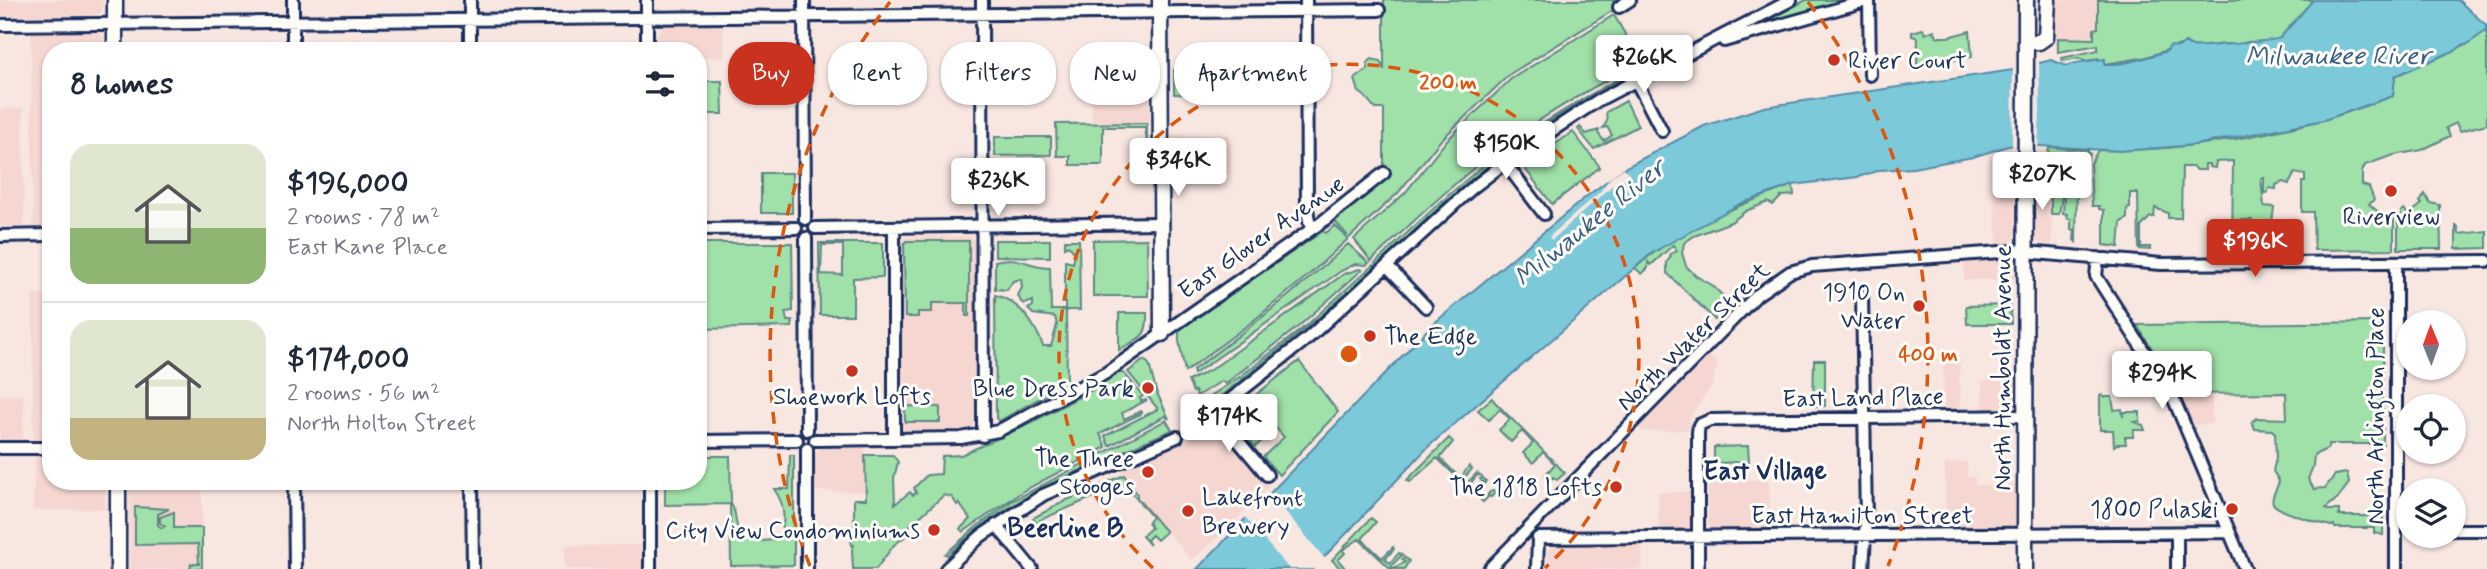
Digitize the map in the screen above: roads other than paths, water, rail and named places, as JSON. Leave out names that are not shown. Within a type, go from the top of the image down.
[{"type":"street","points":[[115,0],[115,42]]},
{"type":"street","points":[[293,0],[293,42]]},
{"type":"street","points":[[470,0],[470,42]]},
{"type":"street","points":[[647,0],[647,42]]},
{"type":"street","points":[[804,0],[805,219]]},
{"type":"street","points":[[815,440],[983,436],[982,0]]},
{"type":"street","points":[[1619,7],[1630,0]]},
{"type":"street","points":[[1267,475],[1211,415],[1308,338],[1471,190],[1505,163],[1590,106],[1791,0]]},
{"type":"street","points":[[1707,45],[1869,0],[1870,75]]},
{"type":"street","name":"North Humboldt Avenue","points":[[2025,569],[2026,0]]},
{"type":"street","points":[[2026,43],[2043,41],[2048,34],[2048,0]]},
{"type":"street","points":[[0,25],[982,14],[1160,6],[1306,5],[1379,10]]},
{"type":"street","points":[[1306,5],[1307,208],[1313,228]]},
{"type":"street","points":[[1160,6],[1162,334]]},
{"type":"street","points":[[1636,81],[1662,131]]},
{"type":"street","points":[[1505,163],[1544,214]]},
{"type":"street","name":"East Glover Avenue","points":[[983,436],[1092,382],[1313,228],[1384,173]]},
{"type":"street","points":[[805,219],[813,223],[815,228],[811,236],[806,238],[800,236],[796,228],[798,222],[805,219]]},
{"type":"street","points":[[815,228],[1161,223]]},
{"type":"street","points":[[894,227],[894,439]]},
{"type":"street","points":[[707,229],[796,228]]},
{"type":"street","points":[[0,236],[42,236]]},
{"type":"street","points":[[806,238],[807,430]]},
{"type":"street","name":"North Water Street","points":[[1489,569],[1742,310],[1790,272],[1812,266],[2025,251],[2161,264],[2487,261]]},
{"type":"street","points":[[2098,258],[2096,276],[2172,395],[2245,569]]},
{"type":"street","name":"North Arlington Place","points":[[2396,262],[2396,478]]},
{"type":"street","points":[[1388,267],[1426,307]]},
{"type":"street","points":[[1862,296],[1863,569]]},
{"type":"street","name":"East Land Place","points":[[1698,537],[1698,432],[1702,422],[2025,416]]},
{"type":"street","points":[[807,430],[812,432],[815,440],[814,445],[807,449],[800,446],[797,440],[799,433],[807,430]]},
{"type":"street","points":[[946,569],[996,526],[1043,495],[1177,437]]},
{"type":"street","points":[[707,441],[797,440]]},
{"type":"street","points":[[0,449],[42,448]]},
{"type":"street","points":[[807,449],[807,569]]},
{"type":"street","points":[[118,490],[118,569]]},
{"type":"street","points":[[294,490],[295,569]]},
{"type":"street","points":[[472,490],[472,569]]},
{"type":"street","points":[[650,490],[650,569]]},
{"type":"street","points":[[996,526],[1032,569]]},
{"type":"street","points":[[1530,528],[1538,538],[1537,569]]},
{"type":"street","points":[[2466,530],[2487,530]]},
{"type":"street","name":"East Hamilton Street","points":[[1538,538],[2229,532]]},
{"type":"street","points":[[2177,533],[2177,569]]},
{"type":"street","points":[[1698,537],[1698,569]]},
{"type":"street","name":"North Arlington Place","points":[[2396,548],[2396,569]]},
{"type":"water","name":"Milwaukee River","points":[[2313,0],[2458,0],[2487,26],[2487,30],[2456,50],[2395,76],[2393,96],[2324,120],[2195,145],[2120,151],[2008,146],[1973,157],[1913,168],[1880,170],[1858,177],[1793,185],[1740,204],[1652,253],[1428,447],[1313,569],[1197,569],[1432,325],[1587,196],[1626,167],[1704,126],[1764,107],[2013,70],[2051,60],[2067,66],[2105,59],[2105,64],[2113,64],[2145,58],[2167,51],[2170,46],[2178,47],[2186,43],[2189,46],[2206,46],[2280,38]]},
{"type":"tunnel","points":[[1177,437],[1207,418]]},
{"type":"place","name":"River Court","points":[[1834,60]]},
{"type":"place","name":"Riverview","points":[[2391,191]]},
{"type":"place","name":"1910 On Water","points":[[1919,306]]},
{"type":"place","name":"The Edge","points":[[1370,336]]},
{"type":"place","name":"Shoework Lofts","points":[[852,371]]},
{"type":"place","name":"Blue Dress Park","points":[[1148,388]]},
{"type":"place","name":"The Three Stooges","points":[[1148,472]]},
{"type":"place","name":"The 1818 Lofts","points":[[1616,487]]},
{"type":"place","name":"1800 Pulaski","points":[[2232,509]]},
{"type":"place","name":"Lakefront Brewery","points":[[1188,511]]},
{"type":"place","name":"City View Condominiums","points":[[934,530]]},
{"type":"district","name":"East Village","points":[[1765,470]]},
{"type":"district","name":"Beerline B","points":[[1065,527]]}]
